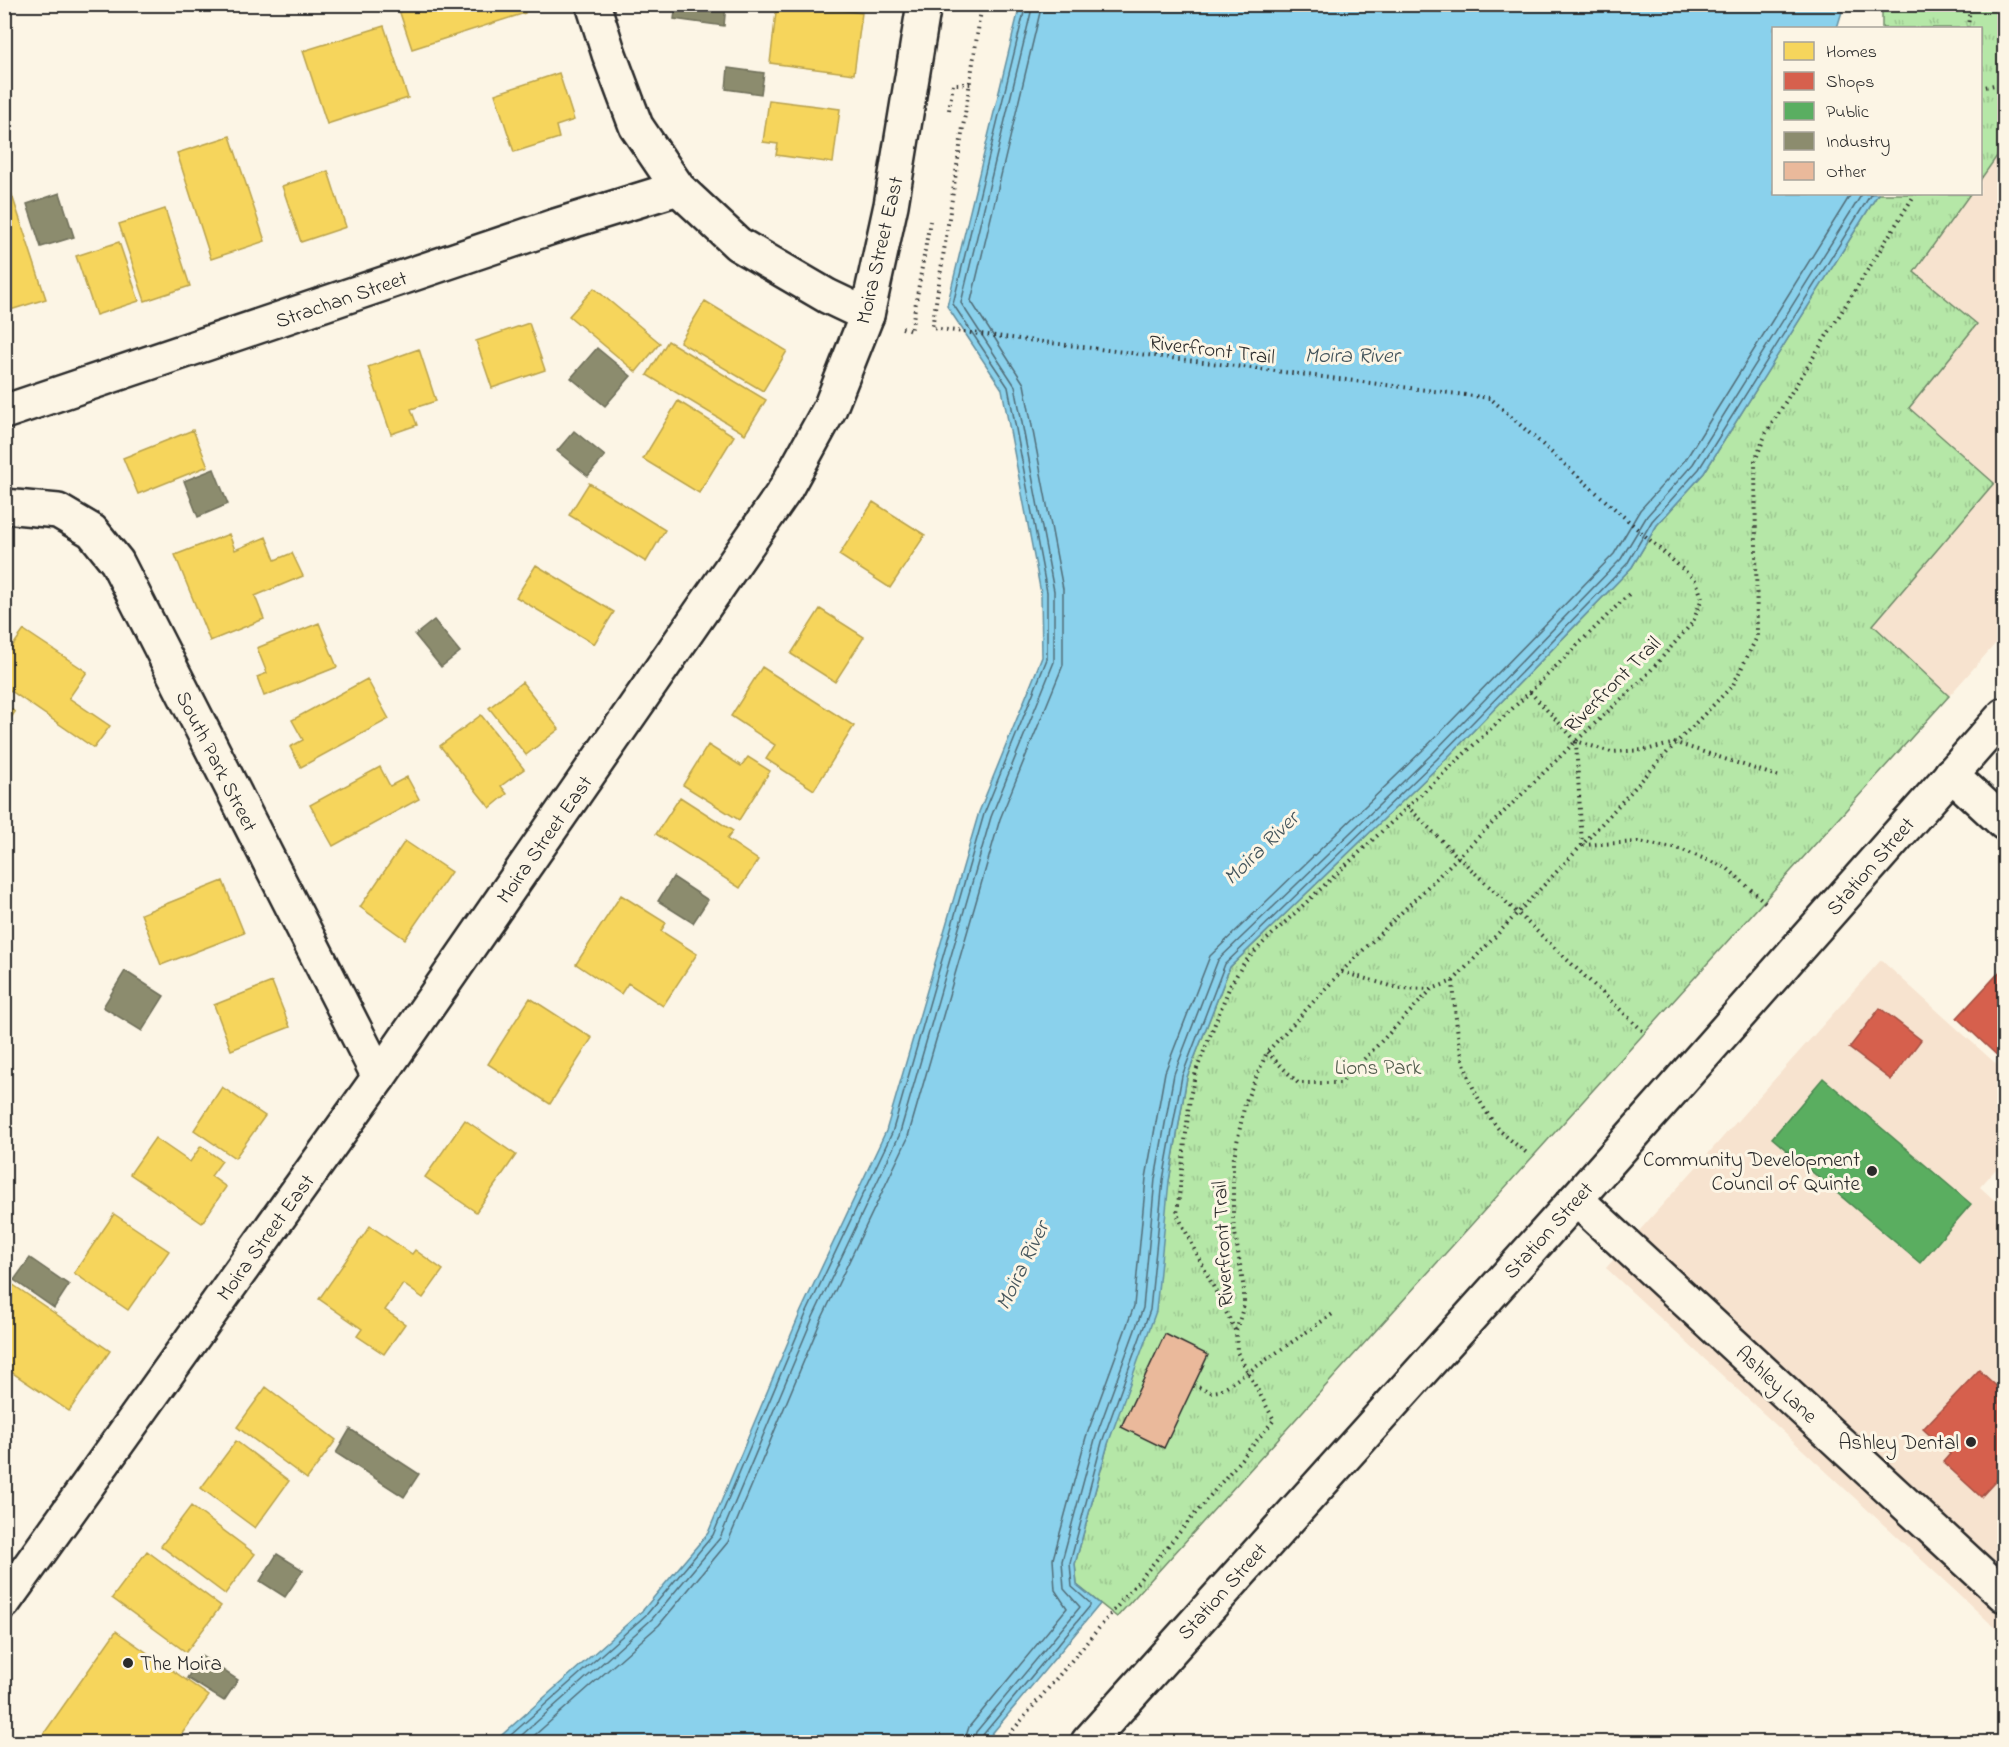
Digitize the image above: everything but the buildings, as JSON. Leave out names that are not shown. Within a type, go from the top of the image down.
[{"type":"street","points":[[593,4],[636,126],[678,188],[738,244],[827,296],[867,315]]},
{"type":"street","name":"Moira Street East","points":[[4,1602],[379,1077],[785,490],[830,408],[867,315],[891,205],[924,4]]},
{"type":"street","name":"Strachan Street","points":[[4,412],[552,227],[678,188]]},
{"type":"street","name":"South Park Street","points":[[4,506],[58,511],[92,531],[117,562],[379,1077]]},
{"type":"street","name":"Station Street","points":[[1088,1743],[1576,1199],[2004,715]]},
{"type":"street","points":[[1951,774],[2004,823]]},
{"type":"street","name":"Ashley Lane","points":[[1576,1199],[2004,1595]]},
{"type":"path","name":"Riverfront Trail","points":[[982,4],[932,328],[1490,398],[1696,581],[1702,598],[1693,622],[1644,678],[1576,741],[1341,972],[1267,1052],[1245,1103],[1233,1162],[1233,1220],[1244,1290],[1244,1305],[1236,1331],[1237,1352],[1274,1420],[1003,1743]]},
{"type":"path","points":[[1968,27],[1970,4]]},
{"type":"path","points":[[1982,88],[2004,83]]},
{"type":"path","points":[[1341,972],[1398,988],[1432,989],[1453,981],[1733,685],[1757,637],[1755,461],[1766,433],[1913,195]]},
{"type":"path","points":[[1236,1331],[1177,1214],[1190,1097],[1196,1071],[1230,986],[1244,963],[1407,806],[1530,692],[1631,592]]},
{"type":"path","points":[[1530,692],[1576,741],[1611,752],[1645,750],[1676,743],[1780,777]]},
{"type":"path","points":[[1576,741],[1582,845]]},
{"type":"path","points":[[1407,806],[1644,1032]]},
{"type":"path","points":[[1582,845],[1638,842],[1680,849],[1727,868],[1766,903]]},
{"type":"path","points":[[1453,981],[1457,1040],[1469,1082],[1498,1128],[1529,1155]]},
{"type":"path","points":[[1267,1052],[1298,1083],[1341,1083],[1432,989]]},
{"type":"path","points":[[1199,1387],[1211,1392],[1219,1391],[1334,1313]]},
{"type":"shaded area","points":[[2004,146],[2004,634],[1949,696],[1873,625],[1994,483],[1909,408],[1977,324],[1913,272],[1969,195],[1982,195],[1982,178]]},
{"type":"shaded area","points":[[1881,960],[2004,1071],[2004,1160],[1980,1187],[2004,1209],[2004,1364],[1999,1371],[2004,1376],[2004,1636],[1606,1268]]},
{"type":"green space","points":[[1882,5],[2004,5],[2004,146],[1982,178],[1982,27],[1882,27]]},
{"type":"green space","name":"Lions Park","points":[[1877,195],[1969,195],[1914,272],[1977,324],[1909,408],[1994,483],[1873,625],[1949,696],[1117,1617],[1077,1585],[1075,1564],[1108,1444],[1169,1181],[1187,1077],[1230,967],[1441,764],[1632,567],[1657,525],[1704,473]]},
{"type":"water","name":"Moira River","points":[[1020,5],[1844,5],[1837,27],[1772,27],[1772,195],[1877,195],[1704,473],[1657,525],[1632,567],[1441,764],[1230,967],[1187,1077],[1169,1181],[1156,1311],[1108,1444],[1075,1564],[1077,1585],[1100,1604],[985,1742],[494,1742],[643,1610],[708,1533],[801,1311],[886,1131],[979,812],[1042,657],[1041,593],[1002,389],[947,306]]},
{"type":"place","name":"Community Development Council of Quinte","points":[[1872,1171]]},
{"type":"place","name":"Ashley Dental","points":[[1971,1442]]},
{"type":"place","name":"The Moira","points":[[128,1663]]}]
